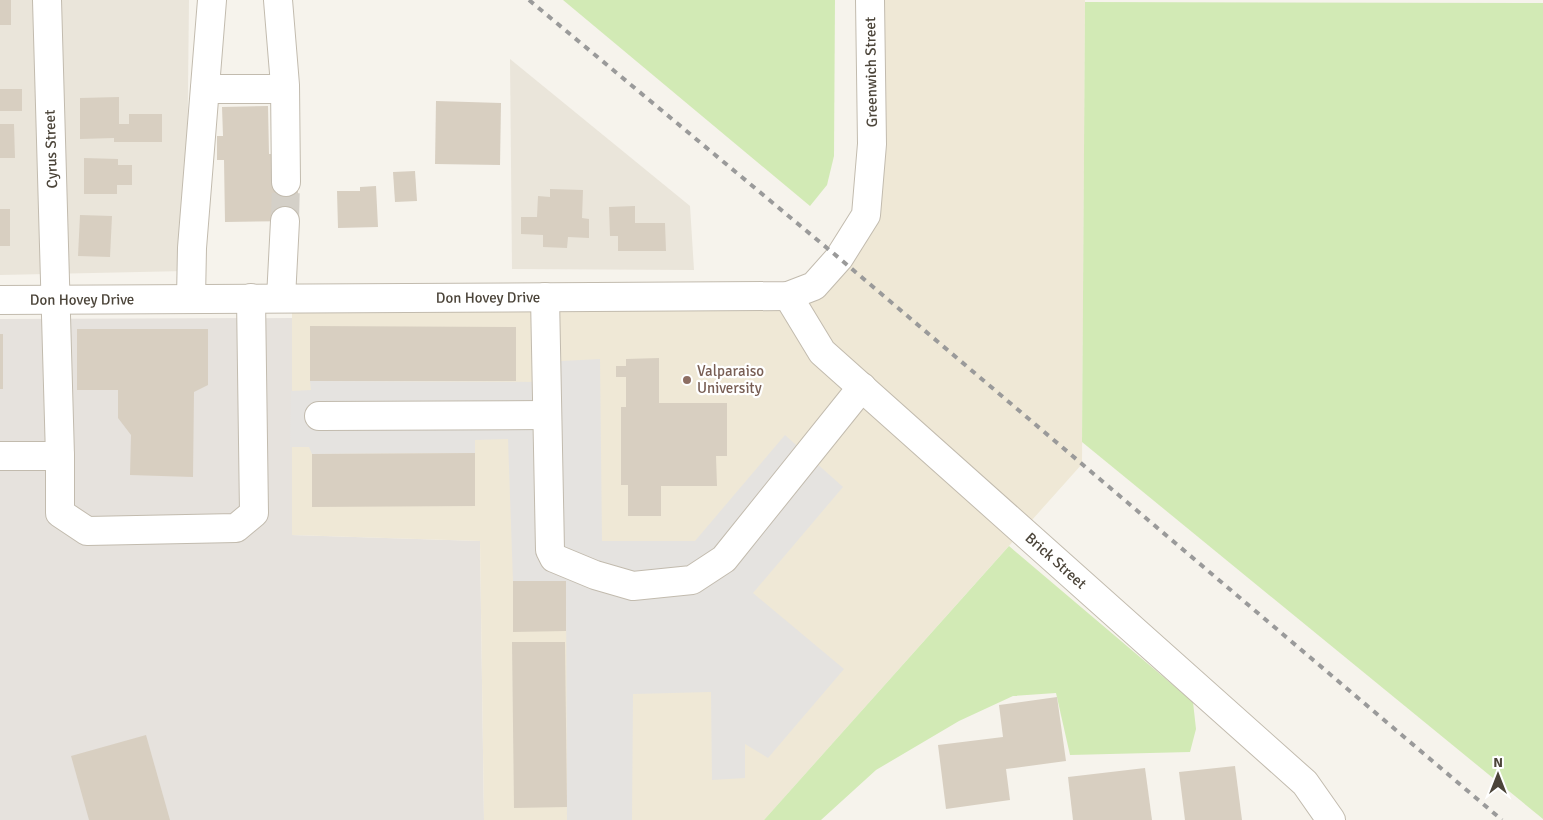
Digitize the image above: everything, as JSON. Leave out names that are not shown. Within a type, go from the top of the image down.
[{"type":"street","name":"Cyrus Street","points":[[47,0],[60,513],[87,531],[236,528],[254,513],[250,298]]},
{"type":"street","points":[[191,298],[192,248],[212,0]]},
{"type":"street","points":[[278,0],[285,89],[286,182]]},
{"type":"street","name":"Greenwich Street","points":[[870,0],[872,144]]},
{"type":"street","points":[[205,89],[285,89]]},
{"type":"street","name":"Don Hovey Drive","points":[[0,300],[788,296],[814,286],[839,258],[866,215],[872,144]]},
{"type":"street","points":[[281,298],[285,221]]},
{"type":"street","name":"Brick Street","points":[[788,296],[822,352],[1305,783],[1330,820]]},
{"type":"street","points":[[545,297],[550,550],[554,558],[595,576],[633,586],[692,580],[724,559],[862,387]]},
{"type":"street","points":[[319,416],[548,415]]},
{"type":"street","points":[[0,456],[60,456]]},
{"type":"shaded area","points":[[0,0],[189,0],[186,271],[0,275]]},
{"type":"shaded area","name":"Valparaiso University","points":[[871,0],[1085,0],[1082,464],[764,820],[484,820],[480,541],[292,535],[292,298],[788,296],[866,215]]},
{"type":"shaded area","points":[[510,59],[690,206],[694,270],[512,269]]},
{"type":"shaded area","points":[[292,318],[292,535],[480,541],[484,820],[0,820],[0,319]]},
{"type":"shaded area","points":[[600,359],[602,541],[695,541],[785,435],[843,487],[753,593],[844,669],[768,758],[745,744],[745,778],[712,780],[711,692],[633,694],[632,820],[567,820],[566,581],[513,581],[508,439],[475,440],[475,453],[312,454],[309,447],[290,447],[291,391],[311,390],[310,381],[539,382],[543,362]]},
{"type":"green space","points":[[563,0],[835,0],[834,156],[827,185],[810,206]]},
{"type":"green space","points":[[1085,2],[1543,3],[1543,819],[1082,442]]},
{"type":"green space","points":[[1009,546],[1193,702],[1196,729],[1190,752],[1070,755],[1056,693],[1013,696],[959,721],[876,770],[821,820],[764,820]]},
{"type":"building","points":[[0,0],[11,0],[11,25],[0,25]]},
{"type":"building","points":[[0,89],[22,89],[22,111],[0,111]]},
{"type":"building","points":[[119,97],[119,124],[129,124],[129,114],[162,114],[162,142],[114,142],[114,138],[80,139],[80,98]]},
{"type":"building","points":[[436,101],[501,103],[500,165],[435,164]]},
{"type":"building","points":[[268,106],[269,154],[281,154],[298,182],[298,221],[225,222],[224,160],[217,160],[217,136],[223,136],[222,107]]},
{"type":"building","points":[[0,124],[14,124],[15,158],[0,158]]},
{"type":"building","points":[[84,158],[118,159],[118,165],[132,165],[132,185],[117,185],[117,194],[84,194]]},
{"type":"building","points":[[415,171],[417,201],[395,202],[393,172]]},
{"type":"building","points":[[376,186],[378,227],[338,228],[337,191],[360,191],[360,187]]},
{"type":"building","points":[[550,189],[583,190],[582,218],[589,219],[589,238],[568,237],[567,248],[543,247],[543,235],[521,234],[521,217],[537,217],[538,196],[550,197]]},
{"type":"building","points":[[635,206],[635,223],[665,223],[666,251],[618,251],[618,236],[610,236],[609,207]]},
{"type":"building","points":[[0,209],[10,209],[10,246],[0,246]]},
{"type":"building","points":[[80,215],[112,216],[110,257],[78,256]]},
{"type":"building","points":[[310,326],[516,327],[516,381],[310,381]]},
{"type":"building","points":[[77,329],[208,329],[208,385],[194,392],[193,477],[130,475],[131,435],[118,418],[118,390],[77,390]]},
{"type":"building","points":[[0,334],[3,334],[3,389],[0,389]]},
{"type":"building","points":[[659,358],[659,403],[727,403],[727,456],[716,456],[717,486],[661,486],[661,516],[628,516],[628,485],[621,485],[621,407],[626,407],[626,377],[616,377],[616,366],[626,366],[626,359]]},
{"type":"building","points":[[475,453],[475,506],[312,507],[312,454]]},
{"type":"building","points":[[513,581],[566,581],[566,631],[513,632]]},
{"type":"building","points":[[512,642],[565,642],[567,807],[514,808]]},
{"type":"building","points":[[1057,697],[1066,761],[1006,769],[1010,800],[946,809],[938,745],[1003,737],[999,705]]},
{"type":"building","points":[[146,735],[170,820],[89,820],[71,756]]},
{"type":"building","points":[[1235,766],[1242,820],[1185,820],[1179,772]]},
{"type":"building","points":[[1145,768],[1152,820],[1073,820],[1068,777]]},
{"type":"tunnel","points":[[285,221],[286,182]]},
{"type":"railway","points":[[529,0],[839,258],[1502,820]]},
{"type":"place","name":"Valparaiso University","points":[[687,380]]}]
